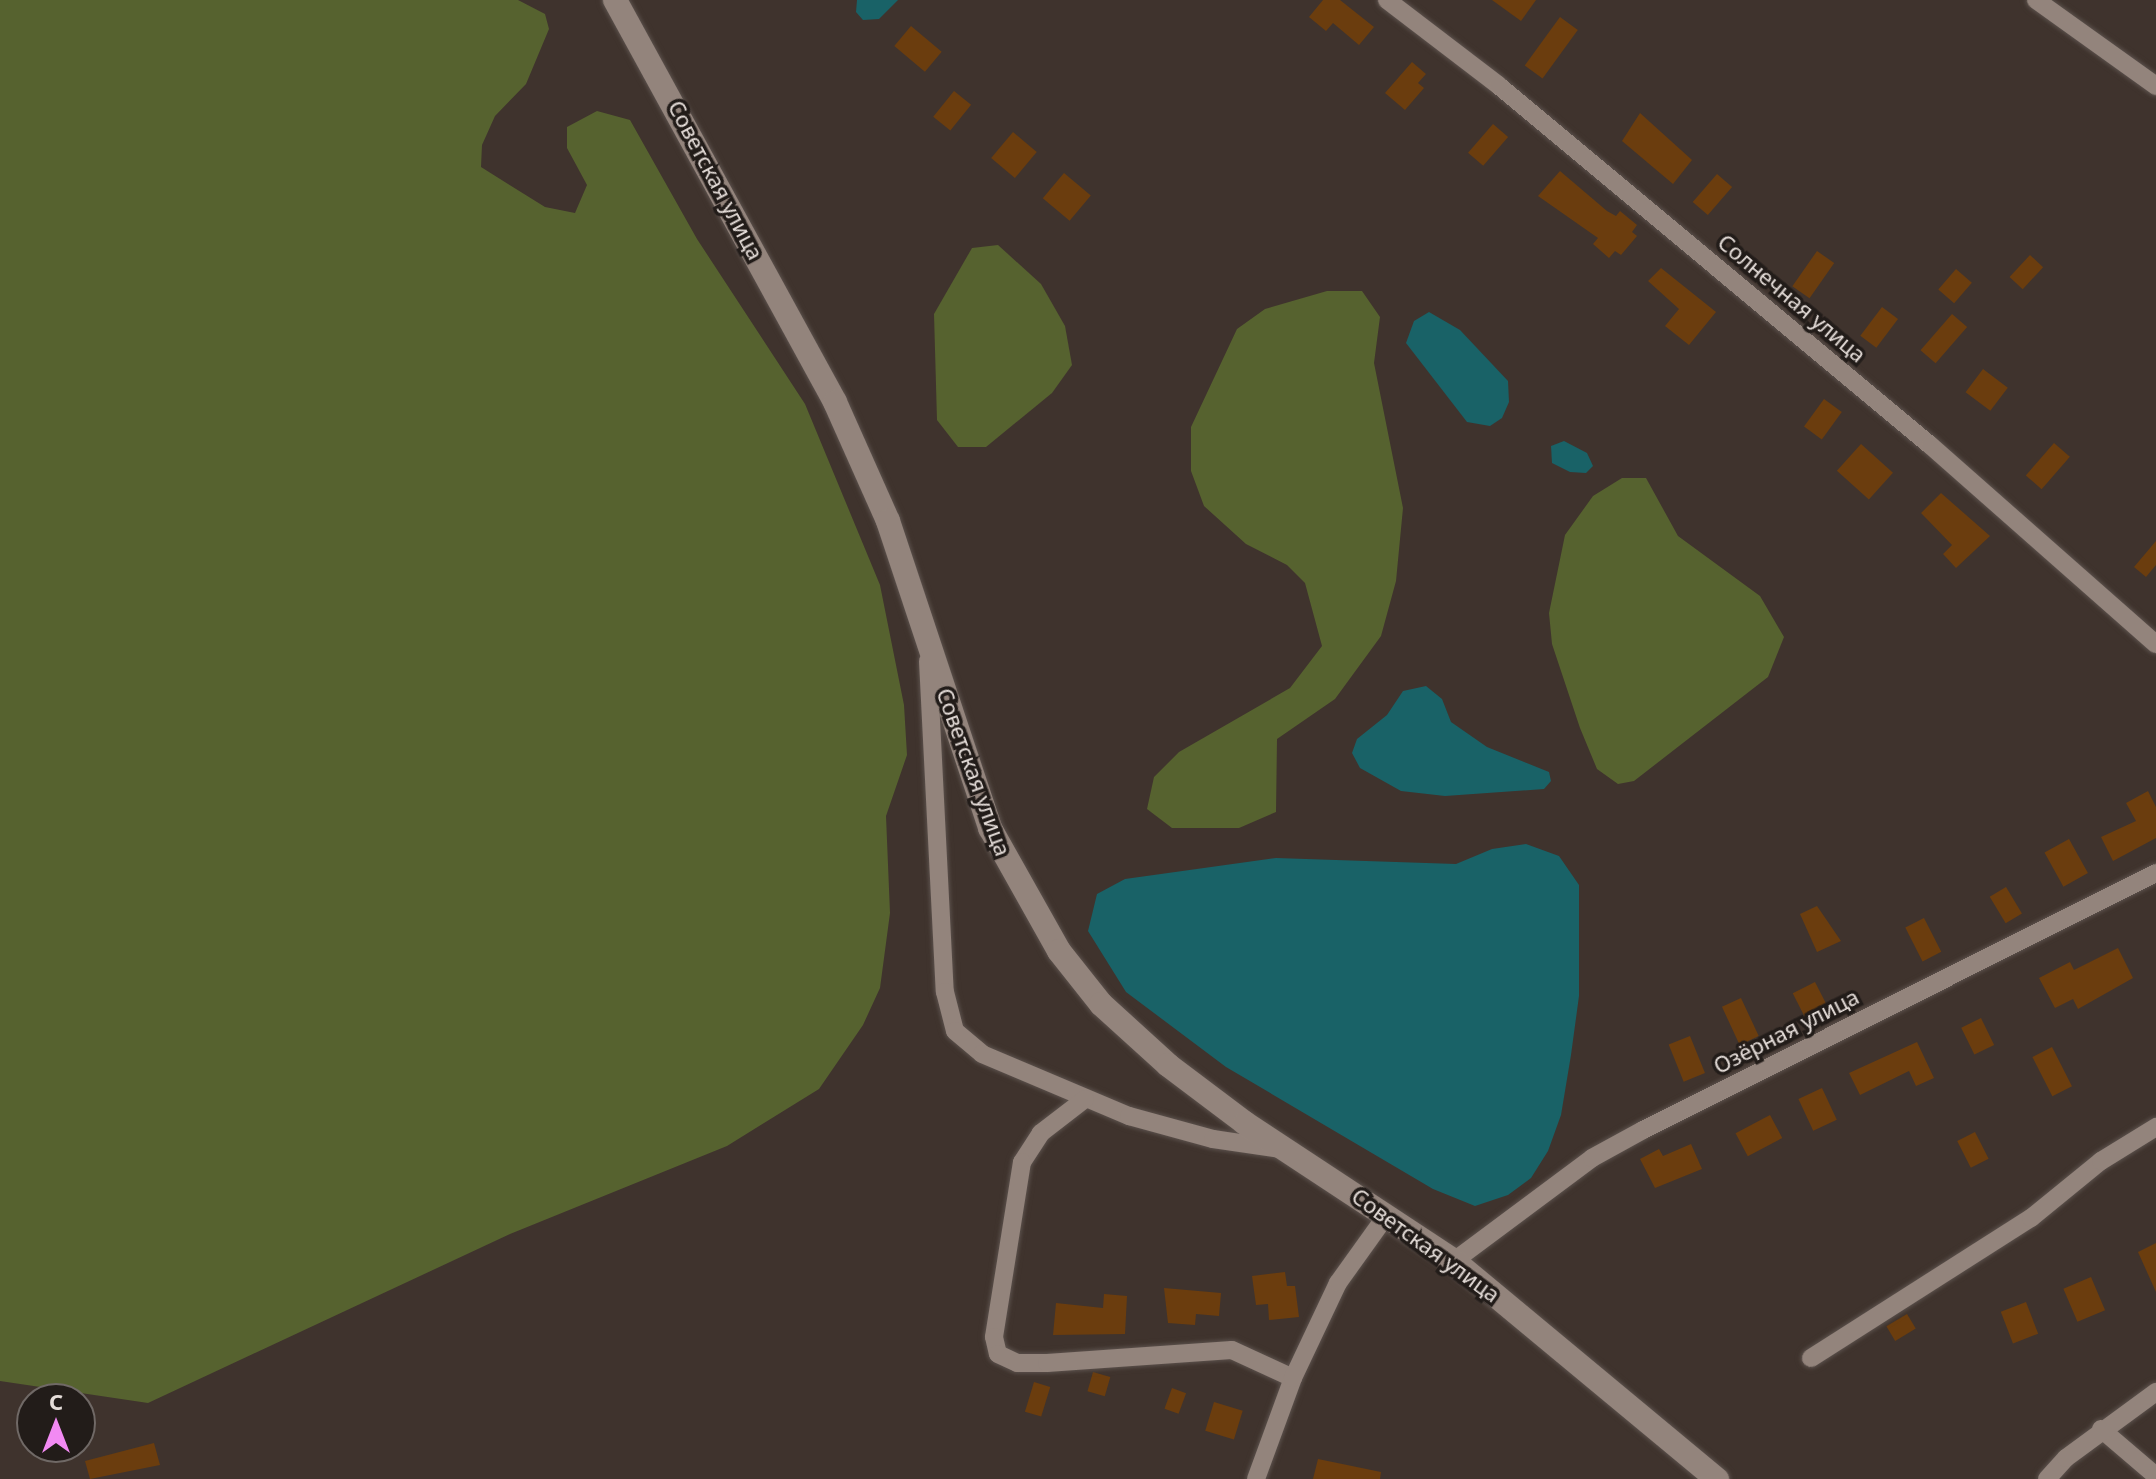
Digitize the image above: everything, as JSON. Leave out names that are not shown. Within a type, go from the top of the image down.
[{"type":"street","name":"Советская улица","points":[[615,0],[835,402],[888,521],[990,828],[1059,951],[1101,1004],[1168,1065],[1287,1150],[1454,1261],[1717,1479]]},
{"type":"street","name":"Солнечная улица","points":[[1387,0],[1498,85],[1930,445],[2156,644]]},
{"type":"street","points":[[2036,0],[2156,86]]},
{"type":"street","points":[[927,636],[945,992],[955,1031],[982,1054],[1085,1099],[1213,1139],[1287,1150]]},
{"type":"street","name":"Озёрная улица","points":[[1454,1261],[1592,1158],[2156,873]]},
{"type":"street","points":[[1085,1099],[1041,1133],[1022,1162],[994,1337],[998,1354],[1017,1363],[1047,1363],[1232,1350],[1293,1378]]},
{"type":"street","points":[[1811,1358],[2031,1218],[2101,1161],[2156,1127]]},
{"type":"street","points":[[1256,1479],[1293,1378],[1338,1283],[1386,1216]]},
{"type":"street","points":[[2047,1479],[2101,1429],[2156,1392]]},
{"type":"street","points":[[2101,1429],[2156,1476]]},
{"type":"green space","points":[[0,0],[518,0],[545,14],[549,29],[526,84],[495,116],[482,145],[481,167],[545,207],[575,213],[587,185],[567,148],[567,127],[597,111],[630,120],[697,239],[805,404],[880,585],[904,705],[907,755],[886,816],[890,913],[880,988],[863,1025],[819,1089],[727,1146],[510,1234],[148,1403],[96,1395],[96,1383],[0,1381]]},
{"type":"green space","points":[[998,245],[1041,284],[1065,326],[1072,365],[1052,393],[986,447],[958,447],[937,420],[934,314],[972,248]]},
{"type":"green space","points":[[1327,291],[1362,291],[1380,317],[1374,363],[1403,508],[1396,581],[1381,636],[1335,699],[1277,739],[1276,812],[1239,828],[1172,828],[1147,809],[1154,777],[1179,752],[1290,688],[1322,646],[1305,583],[1287,565],[1246,544],[1204,506],[1191,471],[1191,427],[1237,329],[1265,309]]},
{"type":"green space","points":[[1622,478],[1646,478],[1678,536],[1760,596],[1784,637],[1768,677],[1634,781],[1618,784],[1597,769],[1580,728],[1552,644],[1549,613],[1565,535],[1593,496]]},
{"type":"water","points":[[857,0],[898,0],[879,19],[863,20],[856,12]]},
{"type":"water","points":[[1429,312],[1460,330],[1508,381],[1509,402],[1502,418],[1490,426],[1467,422],[1406,343],[1414,321]]},
{"type":"water","points":[[1564,441],[1587,453],[1593,466],[1586,473],[1570,472],[1552,463],[1551,446]]},
{"type":"water","points":[[1426,686],[1442,699],[1451,722],[1487,747],[1549,772],[1551,781],[1544,789],[1445,796],[1401,791],[1360,768],[1352,753],[1357,739],[1387,715],[1403,691]]},
{"type":"water","points":[[1526,844],[1559,856],[1579,885],[1579,996],[1571,1055],[1561,1115],[1548,1151],[1531,1178],[1508,1195],[1475,1206],[1433,1189],[1226,1067],[1126,992],[1088,931],[1097,894],[1125,879],[1276,858],[1456,864],[1492,849]]},
{"type":"building","points":[[1323,0],[1340,0],[1374,27],[1359,45],[1333,23],[1326,31],[1309,17]]},
{"type":"building","points":[[1492,0],[1536,0],[1521,21]]},
{"type":"building","points":[[1560,17],[1578,30],[1543,78],[1525,66]]},
{"type":"building","points":[[911,26],[942,52],[925,72],[894,46]]},
{"type":"building","points":[[1412,62],[1426,74],[1418,83],[1424,88],[1405,110],[1385,93]]},
{"type":"building","points":[[954,91],[971,105],[950,130],[933,117]]},
{"type":"building","points":[[1640,113],[1692,160],[1673,184],[1622,141]]},
{"type":"building","points":[[1493,124],[1508,137],[1483,166],[1468,153]]},
{"type":"building","points":[[1013,132],[1037,152],[1015,178],[991,158]]},
{"type":"building","points":[[1560,171],[1607,211],[1616,216],[1620,211],[1637,225],[1632,232],[1637,236],[1621,255],[1615,251],[1609,258],[1593,244],[1598,238],[1538,196]]},
{"type":"building","points":[[1064,173],[1091,195],[1070,221],[1043,198]]},
{"type":"building","points":[[1717,174],[1732,187],[1708,215],[1693,202]]},
{"type":"building","points":[[1817,251],[1834,263],[1810,298],[1792,286]]},
{"type":"building","points":[[2030,255],[2043,267],[2023,289],[2010,277]]},
{"type":"building","points":[[1661,268],[1716,312],[1689,345],[1665,326],[1679,309],[1648,281]]},
{"type":"building","points":[[1956,269],[1972,283],[1954,303],[1938,289]]},
{"type":"building","points":[[1882,307],[1898,319],[1876,348],[1860,336]]},
{"type":"building","points":[[1952,314],[1967,327],[1936,363],[1921,350]]},
{"type":"building","points":[[1983,369],[2008,388],[1990,411],[1966,392]]},
{"type":"building","points":[[1824,399],[1842,412],[1822,439],[1804,427]]},
{"type":"building","points":[[2054,443],[2070,457],[2042,489],[2026,475]]},
{"type":"building","points":[[1861,444],[1893,473],[1869,500],[1837,471]]},
{"type":"building","points":[[1941,493],[1990,536],[1956,568],[1943,554],[1952,545],[1921,513]]},
{"type":"building","points":[[2156,541],[2156,565],[2146,577],[2134,567]]},
{"type":"building","points":[[2148,791],[2156,807],[2156,838],[2113,861],[2101,837],[2136,821],[2126,803]]},
{"type":"building","points":[[2069,839],[2088,873],[2063,887],[2045,853]]},
{"type":"building","points":[[2006,887],[2022,914],[2006,923],[1990,897]]},
{"type":"building","points":[[1817,906],[1841,941],[1817,952],[1800,914]]},
{"type":"building","points":[[1924,918],[1941,952],[1923,961],[1905,928]]},
{"type":"building","points":[[2118,948],[2133,978],[2078,1009],[2073,999],[2055,1008],[2039,978],[2070,962],[2074,970]]},
{"type":"building","points":[[1815,982],[1829,1010],[1807,1021],[1793,993]]},
{"type":"building","points":[[1741,998],[1759,1036],[1740,1045],[1722,1007]]},
{"type":"building","points":[[1981,1018],[1994,1045],[1974,1055],[1961,1028]]},
{"type":"building","points":[[1690,1036],[1705,1073],[1684,1082],[1669,1045]]},
{"type":"building","points":[[1917,1042],[1934,1078],[1916,1086],[1909,1071],[1860,1095],[1849,1073]]},
{"type":"building","points":[[2052,1047],[2072,1086],[2052,1096],[2032,1057]]},
{"type":"building","points":[[1822,1088],[1837,1120],[1813,1131],[1798,1099]]},
{"type":"building","points":[[1770,1115],[1782,1138],[1748,1156],[1736,1133]]},
{"type":"building","points":[[1975,1132],[1989,1159],[1971,1168],[1957,1141]]},
{"type":"building","points":[[1691,1144],[1702,1169],[1655,1188],[1640,1159],[1659,1149],[1663,1156]]},
{"type":"building","points":[[2156,1243],[2156,1292],[2138,1252]]},
{"type":"building","points":[[1285,1272],[1287,1286],[1295,1286],[1299,1317],[1269,1320],[1268,1304],[1256,1305],[1252,1276]]},
{"type":"building","points":[[2091,1277],[2105,1310],[2077,1322],[2063,1289]]},
{"type":"building","points":[[1164,1288],[1221,1293],[1219,1316],[1196,1314],[1195,1325],[1168,1323]]},
{"type":"building","points":[[1104,1294],[1127,1296],[1125,1334],[1053,1335],[1056,1303],[1103,1308]]},
{"type":"building","points":[[2026,1302],[2038,1334],[2013,1343],[2001,1312]]},
{"type":"building","points":[[1907,1314],[1916,1329],[1895,1341],[1886,1326]]},
{"type":"building","points":[[1093,1372],[1110,1377],[1105,1396],[1087,1391]]},
{"type":"building","points":[[1034,1382],[1050,1387],[1041,1417],[1025,1412]]},
{"type":"building","points":[[1172,1388],[1186,1393],[1179,1414],[1164,1409]]},
{"type":"building","points":[[1214,1402],[1243,1411],[1234,1439],[1205,1431]]},
{"type":"building","points":[[154,1443],[160,1465],[90,1479],[86,1463],[96,1463],[96,1458]]},
{"type":"building","points":[[1318,1459],[1381,1472],[1380,1479],[1313,1479]]}]
